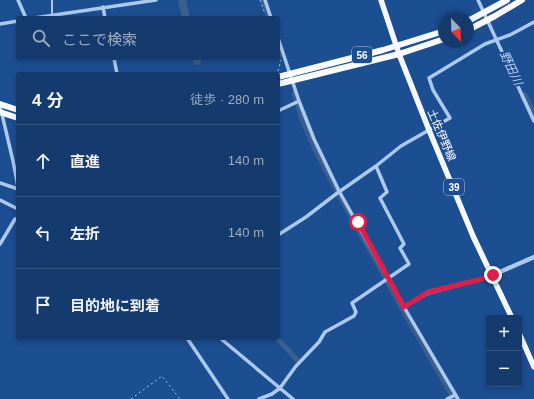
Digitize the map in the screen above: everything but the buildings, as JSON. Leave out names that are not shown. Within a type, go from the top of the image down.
[{"type":"highway","points":[[474,18],[507,0]]},
{"type":"highway","points":[[474,27],[522,0]]},
{"type":"highway","name":"56","points":[[280,74],[290,73],[396,46],[438,33]]},
{"type":"highway","name":"56","points":[[280,83],[399,54],[438,41]]},
{"type":"highway","points":[[0,108],[16,110]]},
{"type":"highway","points":[[0,108],[16,117]]},
{"type":"main road","name":"土佐伊野線","points":[[381,0],[396,46],[429,130],[473,236],[493,275],[511,315]]},
{"type":"main road","points":[[522,340],[534,367]]},
{"type":"street","points":[[18,0],[25,16]]},
{"type":"street","points":[[46,16],[156,0]]},
{"type":"street","points":[[265,0],[270,16]]},
{"type":"street","points":[[478,0],[534,121]]},
{"type":"street","points":[[103,7],[105,16]]},
{"type":"street","points":[[0,24],[16,21]]},
{"type":"street","points":[[280,234],[306,217],[401,146],[450,118],[433,90],[429,78],[485,44],[510,35],[534,22]]},
{"type":"street","points":[[280,44],[293,80],[297,102],[338,192],[404,307],[453,398]]},
{"type":"street","points":[[114,60],[117,72]]},
{"type":"street","points":[[280,110],[297,102]]},
{"type":"street","points":[[0,108],[16,177]]},
{"type":"street","points":[[259,399],[272,394],[280,388],[296,366],[319,342],[324,332],[354,316],[356,312],[352,303],[410,264],[400,248],[404,244],[380,198],[387,192],[376,166]]},
{"type":"street","points":[[0,183],[16,187]]},
{"type":"street","points":[[0,200],[16,208]]},
{"type":"street","points":[[0,244],[16,219]]},
{"type":"street","points":[[404,307],[428,292],[478,280],[534,257]]},
{"type":"street","points":[[188,340],[228,399]]},
{"type":"street","points":[[222,340],[293,399]]},
{"type":"lane","points":[[52,0],[52,15]]},
{"type":"path","points":[[260,0],[265,16]]},
{"type":"path","points":[[278,72],[281,60],[280,56]]},
{"type":"path","points":[[131,399],[162,376],[180,399]]},
{"type":"waterway","points":[[182,0],[186,16]]},
{"type":"waterway","points":[[263,0],[268,16]]},
{"type":"waterway","points":[[294,93],[303,122],[335,188],[454,399]]},
{"type":"waterway","name":"野田川","points":[[524,96],[534,117]]},
{"type":"waterway","points":[[279,340],[297,360]]},
{"type":"route","points":[[358,222],[404,307],[428,292],[493,275]]}]
